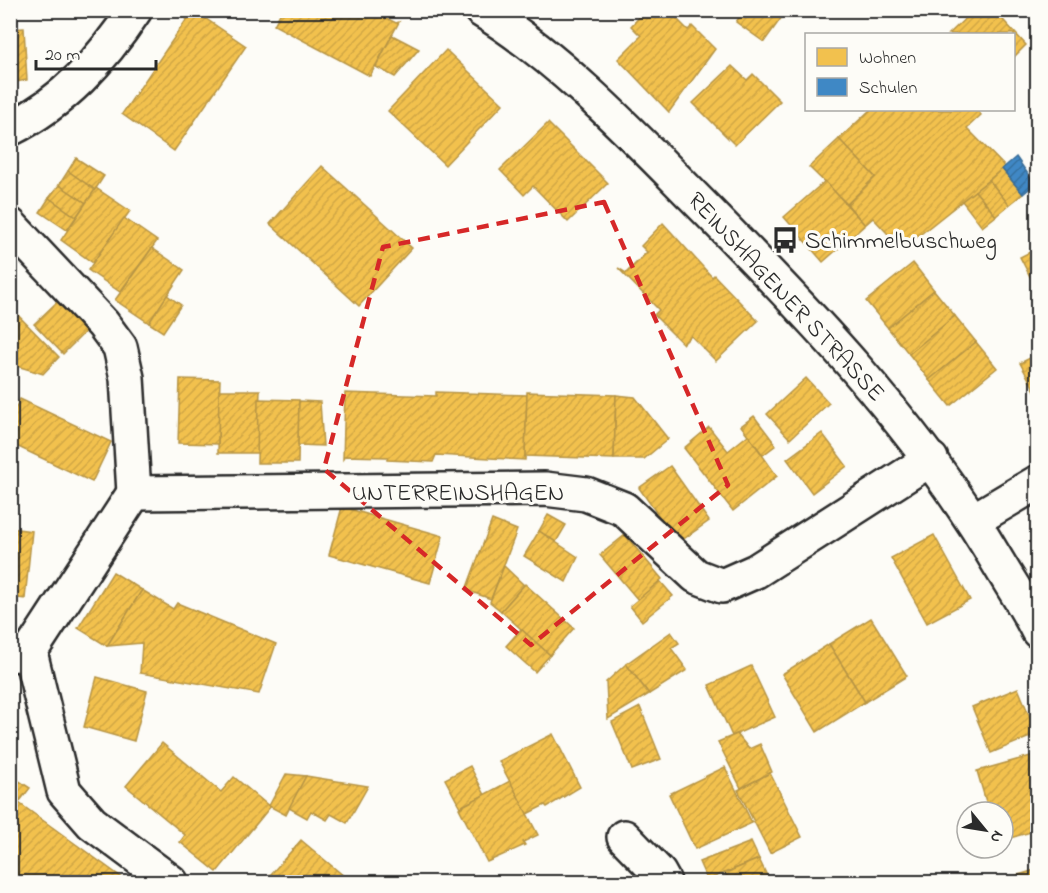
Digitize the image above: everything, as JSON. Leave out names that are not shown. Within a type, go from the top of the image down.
[{"type":"street","points":[[10,129],[42,111],[85,76],[111,45],[135,10]]},
{"type":"street","name":"REINSHAGENER STRASSE","points":[[495,15],[602,107],[717,220],[866,378],[931,459],[974,520],[1038,631]]},
{"type":"street","points":[[10,225],[103,324],[120,347],[127,378],[128,436],[134,493],[20,654],[64,791],[92,823],[171,882]]},
{"type":"street","name":"UNTERREINSHAGEN","points":[[134,493],[545,489],[586,494],[624,509],[696,576],[722,586],[756,572],[931,459]]},
{"type":"street","points":[[974,520],[1038,482]]},
{"type":"street","points":[[624,837],[659,873],[664,882]]},
{"type":"highlighted area","points":[[604,202],[728,485],[531,645],[324,469],[383,247]]},
{"type":"building: Wohnen","points":[[193,10],[246,46],[174,151],[122,114]]},
{"type":"building: Wohnen","points":[[282,10],[371,10],[396,23],[399,22],[370,76],[274,25]]},
{"type":"building: Wohnen","points":[[646,10],[672,10],[670,12],[688,30],[692,26],[715,49],[669,112],[618,59],[641,36],[631,26]]},
{"type":"building: Wohnen","points":[[744,10],[787,10],[764,42],[736,22]]},
{"type":"building: Wohnen","points":[[974,10],[994,10],[1026,45],[1015,56],[1015,33],[950,33]]},
{"type":"building: Wohnen","points":[[24,28],[27,80],[10,83],[10,29]]},
{"type":"building: Wohnen","points":[[392,35],[419,49],[395,77],[376,67]]},
{"type":"building: Wohnen","points":[[446,50],[503,104],[445,165],[388,111]]},
{"type":"building: Wohnen","points":[[732,66],[747,80],[753,74],[780,101],[735,145],[693,103]]},
{"type":"building: Wohnen","points":[[869,111],[978,111],[981,115],[967,128],[1005,167],[902,249],[873,218],[865,225],[847,204],[875,177],[839,139]]},
{"type":"building: Wohnen","points":[[548,123],[608,183],[568,222],[533,186],[524,195],[500,170]]},
{"type":"building: Wohnen","points":[[839,139],[875,177],[847,204],[809,167]]},
{"type":"building: Wohnen","points":[[76,158],[104,176],[95,190],[68,171]]},
{"type":"building: Wohnen","points":[[322,166],[412,248],[359,306],[270,224]]},
{"type":"building: Wohnen","points":[[1002,169],[1023,194],[1009,205],[989,180]]},
{"type":"building: Wohnen","points":[[68,171],[95,190],[86,203],[59,185]]},
{"type":"building: Wohnen","points":[[989,180],[1009,205],[996,216],[975,191]]},
{"type":"building: Wohnen","points":[[825,181],[865,225],[823,262],[784,217]]},
{"type":"building: Wohnen","points":[[59,185],[86,203],[76,217],[49,198]]},
{"type":"building: Wohnen","points":[[96,188],[130,211],[93,263],[61,240]]},
{"type":"building: Wohnen","points":[[975,191],[996,216],[982,227],[962,201]]},
{"type":"building: Wohnen","points":[[49,198],[76,217],[67,230],[40,212]]},
{"type":"building: Wohnen","points":[[124,218],[157,241],[120,292],[88,270]]},
{"type":"building: Wohnen","points":[[663,223],[712,277],[714,275],[758,321],[716,361],[691,336],[683,344],[654,315],[659,310],[618,268],[626,273],[647,252],[641,246]]},
{"type":"building: Wohnen","points":[[152,248],[184,270],[149,323],[115,300]]},
{"type":"building: Wohnen","points":[[1036,249],[1038,285],[1035,286],[1020,257]]},
{"type":"building: Wohnen","points":[[913,263],[934,290],[888,328],[866,301]]},
{"type":"building: Wohnen","points":[[934,290],[955,316],[909,354],[888,328]]},
{"type":"building: Wohnen","points":[[167,295],[181,305],[163,332],[149,323]]},
{"type":"building: Wohnen","points":[[60,299],[88,329],[63,354],[34,324]]},
{"type":"building: Wohnen","points":[[10,307],[59,357],[43,374],[10,364]]},
{"type":"building: Wohnen","points":[[955,316],[976,342],[929,380],[909,354]]},
{"type":"building: Wohnen","points":[[976,342],[997,368],[950,406],[929,380]]},
{"type":"building: Wohnen","points":[[1038,354],[1038,396],[1020,363]]},
{"type":"building: Wohnen","points":[[806,378],[829,403],[790,439],[767,414]]},
{"type":"building: Wohnen","points":[[180,379],[220,380],[218,444],[178,443]]},
{"type":"building: Wohnen","points":[[219,390],[260,390],[258,453],[218,453]]},
{"type":"building: Wohnen","points":[[436,392],[527,395],[525,460],[436,455],[433,462],[387,460],[387,457],[345,456],[343,459],[345,393],[436,396]]},
{"type":"building: Wohnen","points":[[527,392],[616,395],[614,459],[525,456]]},
{"type":"building: Wohnen","points":[[616,395],[635,397],[668,439],[644,459],[614,459]]},
{"type":"building: Wohnen","points":[[20,399],[111,442],[92,482],[10,443],[10,419]]},
{"type":"building: Wohnen","points":[[258,399],[299,400],[298,463],[257,463]]},
{"type":"building: Wohnen","points":[[299,401],[320,402],[323,446],[298,445]]},
{"type":"building: Wohnen","points":[[754,416],[776,445],[763,455],[741,426]]},
{"type":"building: Wohnen","points":[[709,427],[728,451],[748,435],[777,476],[733,511],[684,448]]},
{"type":"building: Wohnen","points":[[822,433],[847,466],[812,493],[787,459]]},
{"type":"building: Wohnen","points":[[670,466],[709,521],[678,543],[639,488]]},
{"type":"building: Wohnen","points":[[342,507],[443,536],[430,583],[329,555]]},
{"type":"building: Wohnen","points":[[548,515],[566,525],[556,542],[539,531]]},
{"type":"building: Wohnen","points":[[492,520],[517,530],[491,599],[466,590]]},
{"type":"building: Wohnen","points":[[10,528],[32,531],[25,599],[10,597]]},
{"type":"building: Wohnen","points":[[539,531],[578,557],[566,582],[524,556]]},
{"type":"building: Wohnen","points":[[625,535],[662,579],[638,600],[600,555]]},
{"type":"building: Wohnen","points":[[934,535],[970,600],[927,623],[891,558]]},
{"type":"building: Wohnen","points":[[504,566],[524,585],[501,611],[490,602]]},
{"type":"building: Wohnen","points":[[113,572],[142,590],[107,646],[78,628]]},
{"type":"building: Wohnen","points":[[660,581],[673,596],[642,621],[630,606]]},
{"type":"building: Wohnen","points":[[525,584],[574,628],[550,655],[501,611]]},
{"type":"building: Wohnen","points":[[142,590],[173,609],[177,603],[276,644],[259,694],[140,673],[142,643],[107,646]]},
{"type":"building: Wohnen","points":[[871,618],[907,676],[865,702],[829,644]]},
{"type":"building: Wohnen","points":[[521,629],[550,655],[535,672],[506,646]]},
{"type":"building: Wohnen","points":[[671,632],[679,643],[671,648],[687,670],[649,694],[626,664]]},
{"type":"building: Wohnen","points":[[829,644],[865,702],[817,732],[782,674]]},
{"type":"building: Wohnen","points":[[626,664],[649,694],[608,719],[606,682]]},
{"type":"building: Wohnen","points":[[751,666],[775,717],[732,736],[709,685]]},
{"type":"building: Wohnen","points":[[97,677],[147,691],[134,741],[84,727]]},
{"type":"building: Wohnen","points":[[1018,688],[1037,734],[991,753],[972,707]]},
{"type":"building: Wohnen","points":[[640,707],[661,759],[632,770],[612,722]]},
{"type":"building: Wohnen","points":[[553,734],[580,787],[547,807],[545,805],[527,814],[499,761]]},
{"type":"building: Wohnen","points":[[737,734],[749,749],[760,744],[772,772],[741,788],[718,742]]},
{"type":"building: Wohnen","points":[[162,743],[221,792],[234,777],[270,807],[217,872],[180,842],[185,835],[126,786]]},
{"type":"building: Wohnen","points":[[1038,754],[1038,830],[1015,837],[1015,800],[985,800],[977,771]]},
{"type":"building: Wohnen","points":[[470,766],[485,795],[460,807],[445,779]]},
{"type":"building: Wohnen","points":[[725,767],[752,823],[695,849],[669,794]]},
{"type":"building: Wohnen","points":[[770,773],[802,837],[770,853],[738,790]]},
{"type":"building: Wohnen","points":[[286,774],[306,776],[286,815],[269,806]]},
{"type":"building: Wohnen","points":[[10,775],[30,788],[10,814]]},
{"type":"building: Wohnen","points":[[306,776],[368,786],[347,823],[331,814],[327,820],[311,811],[307,818],[289,808]]},
{"type":"building: Wohnen","points":[[510,781],[538,835],[523,842],[525,845],[487,862],[459,808]]},
{"type":"building: Wohnen","points":[[19,803],[128,882],[10,882],[10,814]]},
{"type":"building: Wohnen","points":[[301,840],[351,882],[264,882]]},
{"type":"building: Wohnen","points":[[751,842],[759,859],[707,880],[699,862]]},
{"type":"building: Wohnen","points":[[759,859],[770,882],[730,882],[725,873]]},
{"type":"building: Wohnen","points":[[1038,869],[1038,882],[1014,882],[1012,877]]},
{"type":"building: Schulen","points":[[1016,157],[1035,184],[1023,194],[1002,169]]},
{"type":"place","name":"Schimmelbuschweg","points":[[785,240]]}]
